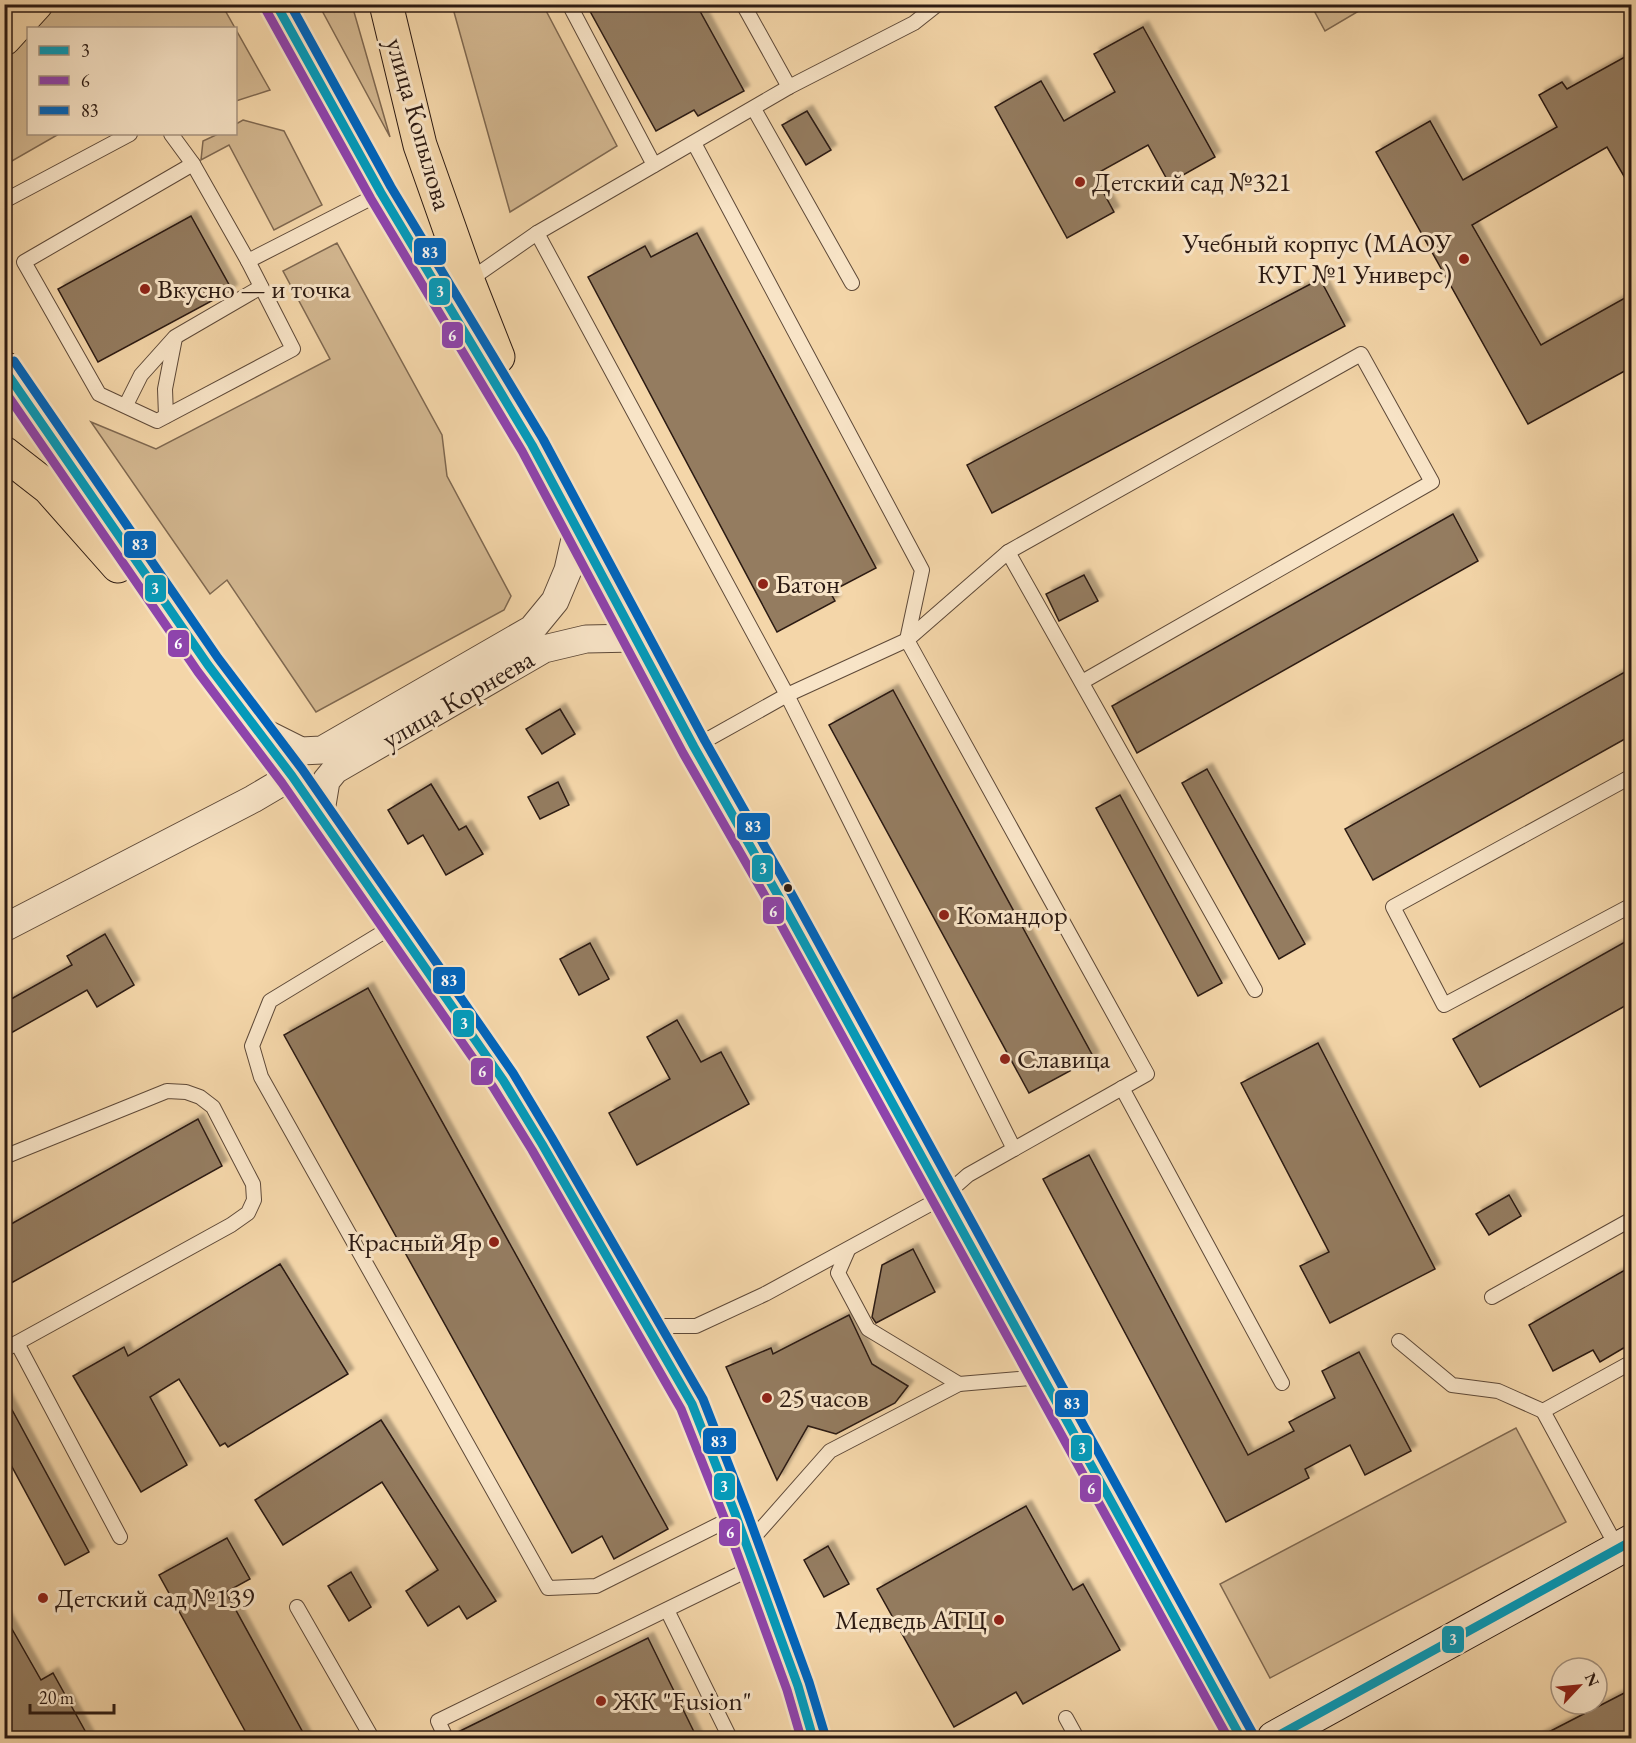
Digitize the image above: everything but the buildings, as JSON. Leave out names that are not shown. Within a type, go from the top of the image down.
[{"type":"main road","points":[[4,39],[36,4]]},
{"type":"main road","name":"улица Копылова","points":[[276,4],[381,193],[532,445],[694,747],[1242,1738]]},
{"type":"main road","name":"улица Копылова","points":[[386,4],[420,145],[468,281],[532,445]]},
{"type":"main road","points":[[4,368],[207,665],[292,776],[503,1080],[692,1404],[798,1686],[813,1738]]},
{"type":"main road","points":[[4,453],[49,488],[207,665]]},
{"type":"main road","points":[[1274,1738],[1625,1545]]},
{"type":"street","points":[[256,728],[301,751],[322,750],[532,629],[555,601],[568,570],[577,530]]},
{"type":"street","name":"улица Корнеева","points":[[320,817],[326,781],[335,770],[544,649],[586,639],[636,638]]},
{"type":"street","points":[[4,928],[253,799],[292,776]]},
{"type":"lane","points":[[569,4],[654,165]]},
{"type":"lane","points":[[743,4],[789,87]]},
{"type":"lane","points":[[468,281],[537,233],[789,87],[914,22],[938,4]]},
{"type":"lane","points":[[754,109],[852,283]]},
{"type":"lane","points":[[4,201],[128,135]]},
{"type":"lane","points":[[172,135],[192,164],[248,261],[293,349],[158,421],[99,394],[24,262],[192,164]]},
{"type":"lane","points":[[648,1326],[696,1326],[765,1294],[943,1197],[968,1175],[1147,1074],[907,640],[922,570],[694,143]]},
{"type":"lane","points":[[248,261],[381,193]]},
{"type":"lane","points":[[537,233],[787,695],[1014,1149]]},
{"type":"lane","points":[[126,405],[141,375],[175,337],[261,287]]},
{"type":"lane","points":[[166,416],[165,389],[175,337]]},
{"type":"lane","points":[[694,747],[787,695],[907,640],[1008,552],[1361,354],[1432,482],[1082,682]]},
{"type":"lane","points":[[1008,552],[1256,990]]},
{"type":"lane","points":[[1632,776],[1393,907],[1444,1005],[1632,905]]},
{"type":"lane","points":[[395,925],[270,1001],[252,1046],[261,1077],[548,1587],[596,1586],[746,1543]]},
{"type":"lane","points":[[1122,1088],[1282,1383]]},
{"type":"lane","points":[[4,1157],[167,1091],[186,1092],[200,1097],[213,1107],[253,1184],[254,1200],[248,1214],[11,1346],[120,1537]]},
{"type":"lane","points":[[1492,1297],[1632,1219]]},
{"type":"lane","points":[[848,1250],[838,1273],[868,1329],[959,1384]]},
{"type":"lane","points":[[1399,1341],[1452,1385],[1498,1391],[1543,1411],[1625,1545]]},
{"type":"lane","points":[[1543,1411],[1632,1362]]},
{"type":"lane","points":[[446,1738],[438,1721],[667,1610],[746,1543],[830,1450],[959,1384],[1042,1377]]},
{"type":"lane","points":[[297,1607],[372,1738]]},
{"type":"lane","points":[[667,1610],[730,1738]]},
{"type":"lane","points":[[1066,1718],[1077,1738]]},
{"type":"shaded area","points":[[5,5],[222,5],[234,27],[27,27],[27,135],[57,135],[5,165]]},
{"type":"shaded area","points":[[319,5],[352,5],[390,137]]},
{"type":"shaded area","points":[[452,5],[543,5],[617,146],[510,212]]},
{"type":"shaded area","points":[[1311,5],[1369,5],[1325,31]]},
{"type":"shaded area","points":[[237,32],[270,90],[237,101]]},
{"type":"shaded area","points":[[243,120],[284,131],[322,205],[274,230],[229,145],[201,160],[203,141],[216,135],[237,135],[237,123]]},
{"type":"shaded area","points":[[337,243],[442,435],[447,476],[511,596],[504,610],[316,712],[227,580],[210,594],[91,422],[156,449],[330,359],[283,271]]},
{"type":"shaded area","points":[[1516,1428],[1566,1522],[1270,1678],[1220,1584]]},
{"type":"transit line","name":"3","points":[[276,4],[381,193],[532,445],[694,747],[779,897],[1241,1738]]},
{"type":"transit line","name":"83","points":[[290,4],[391,187],[543,439],[705,741],[790,891],[1252,1732]]},
{"type":"transit line","name":"6","points":[[266,10],[371,199],[522,451],[683,753],[769,903],[1228,1738]]},
{"type":"transit line","name":"83","points":[[14,361],[218,658],[302,769],[513,1073],[552,1138],[703,1399],[809,1682],[825,1735]]},
{"type":"transit line","name":"3","points":[[4,369],[208,665],[292,776],[503,1080],[542,1144],[692,1404],[798,1686],[813,1738]]},
{"type":"transit line","name":"6","points":[[4,390],[198,672],[282,783],[493,1087],[532,1150],[681,1409],[725,1520],[787,1690],[801,1738]]},
{"type":"transit line","name":"3","points":[[1274,1738],[1632,1541]]},
{"type":"place","name":"Детский сад №321","points":[[1080,182]]},
{"type":"place","name":"Учебный корпус (МАОУ КУГ №1 Универс)","points":[[1464,259]]},
{"type":"place","name":"Вкусно — и точка","points":[[145,289]]},
{"type":"place","name":"Батон","points":[[763,584]]},
{"type":"place","name":"Командор","points":[[944,915]]},
{"type":"place","name":"Славица","points":[[1005,1059]]},
{"type":"place","name":"Красный Яр","points":[[494,1242]]},
{"type":"place","name":"25 часов","points":[[767,1398]]},
{"type":"place","name":"Детский сад №139","points":[[43,1598]]},
{"type":"place","name":"Медведь АТЦ","points":[[999,1620]]},
{"type":"place","name":"ЖК \"Fusion\"","points":[[601,1701]]}]
